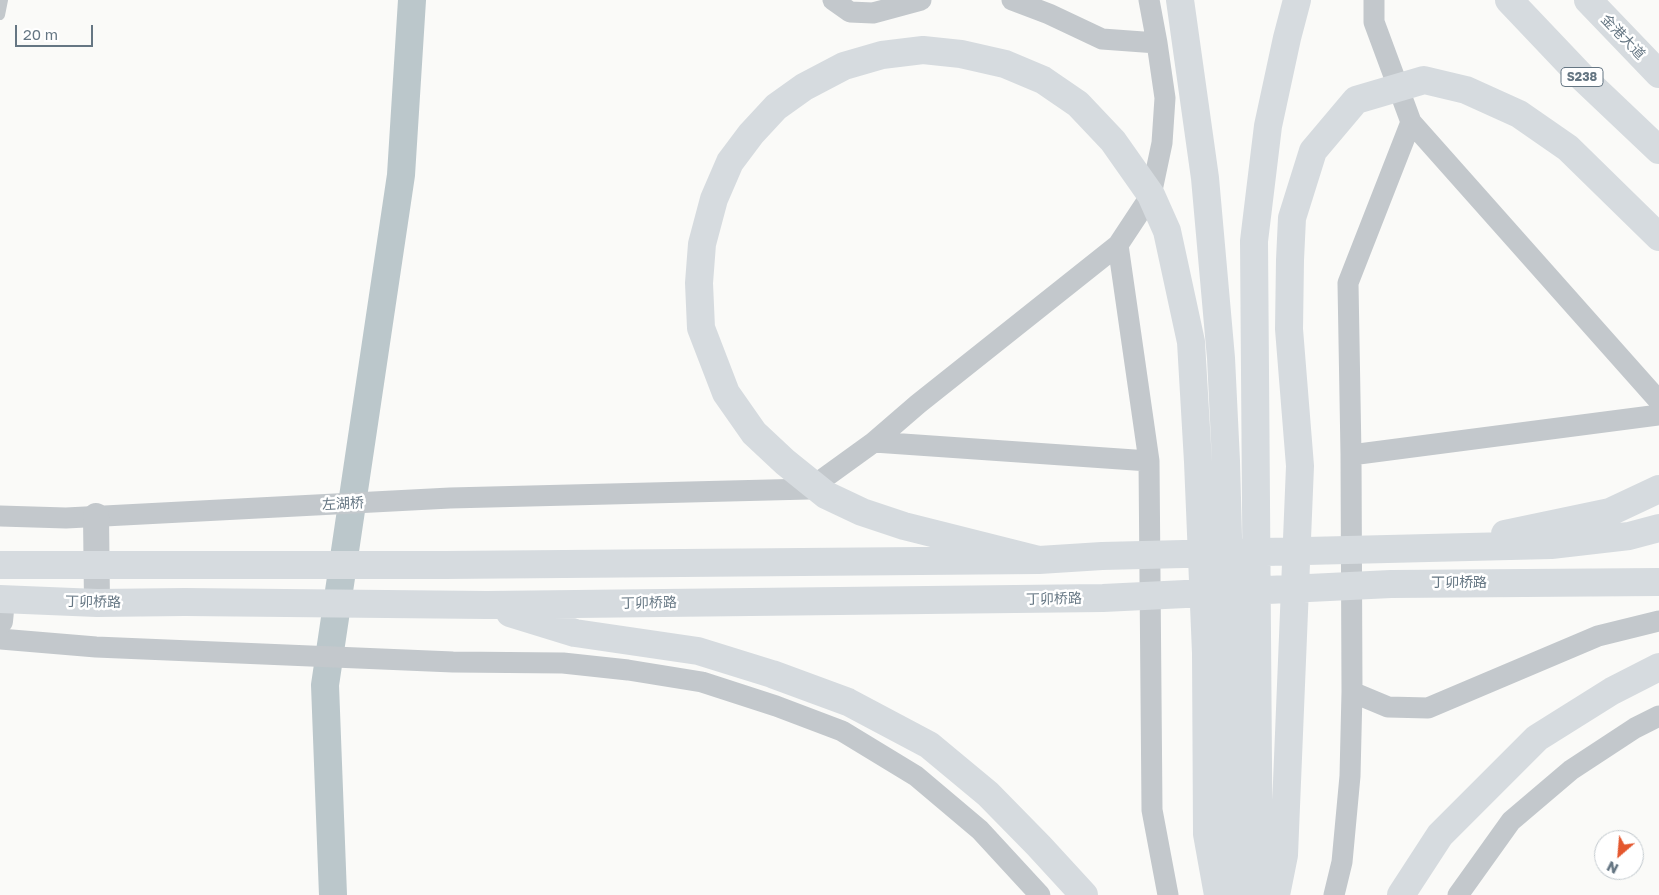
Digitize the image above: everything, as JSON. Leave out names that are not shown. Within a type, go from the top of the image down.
[{"type":"main road","points":[[1180,0],[1205,178],[1221,358],[1226,461],[1233,722],[1233,895]]},
{"type":"main road","points":[[1259,895],[1254,242],[1268,126],[1286,38],[1296,0]]},
{"type":"main road","name":"S238","points":[[1509,0],[1583,78],[1659,150]]},
{"type":"main road","name":"金港大道","points":[[1588,0],[1659,74]]},
{"type":"main road","points":[[1039,560],[904,526],[862,512],[826,496],[754,433],[726,393],[701,328],[699,283],[702,244],[714,199],[730,162],[751,134],[776,107],[804,87],[844,66],[882,55],[923,50],[961,54],[1005,64],[1028,73],[1043,80],[1078,104],[1113,140],[1151,195],[1167,231],[1191,342],[1206,652],[1207,834],[1218,895]]},
{"type":"main road","points":[[1276,895],[1284,855],[1300,466],[1290,329],[1292,218],[1313,151],[1356,100],[1424,80],[1466,90],[1519,114],[1568,148],[1659,237]]},
{"type":"main road","points":[[1440,547],[1610,512],[1659,488]]},
{"type":"main road","points":[[0,566],[445,565],[1039,560],[1102,556],[1551,545],[1629,536],[1659,528]]},
{"type":"main road","name":"丁卯桥路","points":[[1,607],[185,602],[487,605],[1103,598],[1392,584],[1659,582]]},
{"type":"main road","points":[[487,605],[576,633],[698,651],[772,674],[848,702],[929,745],[988,794],[1084,895]]},
{"type":"main road","points":[[1401,895],[1440,836],[1537,738],[1612,691],[1659,667]]},
{"type":"street","points":[[833,0],[850,12],[873,13],[921,0]]},
{"type":"street","points":[[1012,0],[1049,14],[1102,39],[1158,43]]},
{"type":"street","points":[[1149,0],[1158,43],[1165,98],[1162,143],[1151,195]]},
{"type":"street","points":[[1374,0],[1374,22],[1411,122],[1659,401]]},
{"type":"street","points":[[1334,895],[1342,862],[1350,776],[1352,692],[1348,283],[1411,122]]},
{"type":"street","name":"左湖桥","points":[[0,516],[66,518],[480,497],[809,489],[874,442],[918,404],[1118,245],[1151,195]]},
{"type":"street","points":[[1118,245],[1149,461],[1152,810],[1168,895]]},
{"type":"street","points":[[1351,455],[1659,415]]},
{"type":"street","points":[[874,442],[1149,461]]},
{"type":"street","points":[[96,516],[97,603]]},
{"type":"street","points":[[1352,692],[1388,707],[1428,708],[1598,636],[1659,621]]},
{"type":"street","points":[[0,639],[202,652],[453,662],[563,663],[628,670],[702,682],[776,706],[842,731],[916,776],[980,830],[1040,895]]},
{"type":"street","points":[[1458,895],[1511,821],[1571,770],[1635,728],[1659,716]]},
{"type":"lane","points":[[0,15],[3,0]]},
{"type":"waterway","points":[[333,895],[325,685],[401,175],[412,0]]}]
